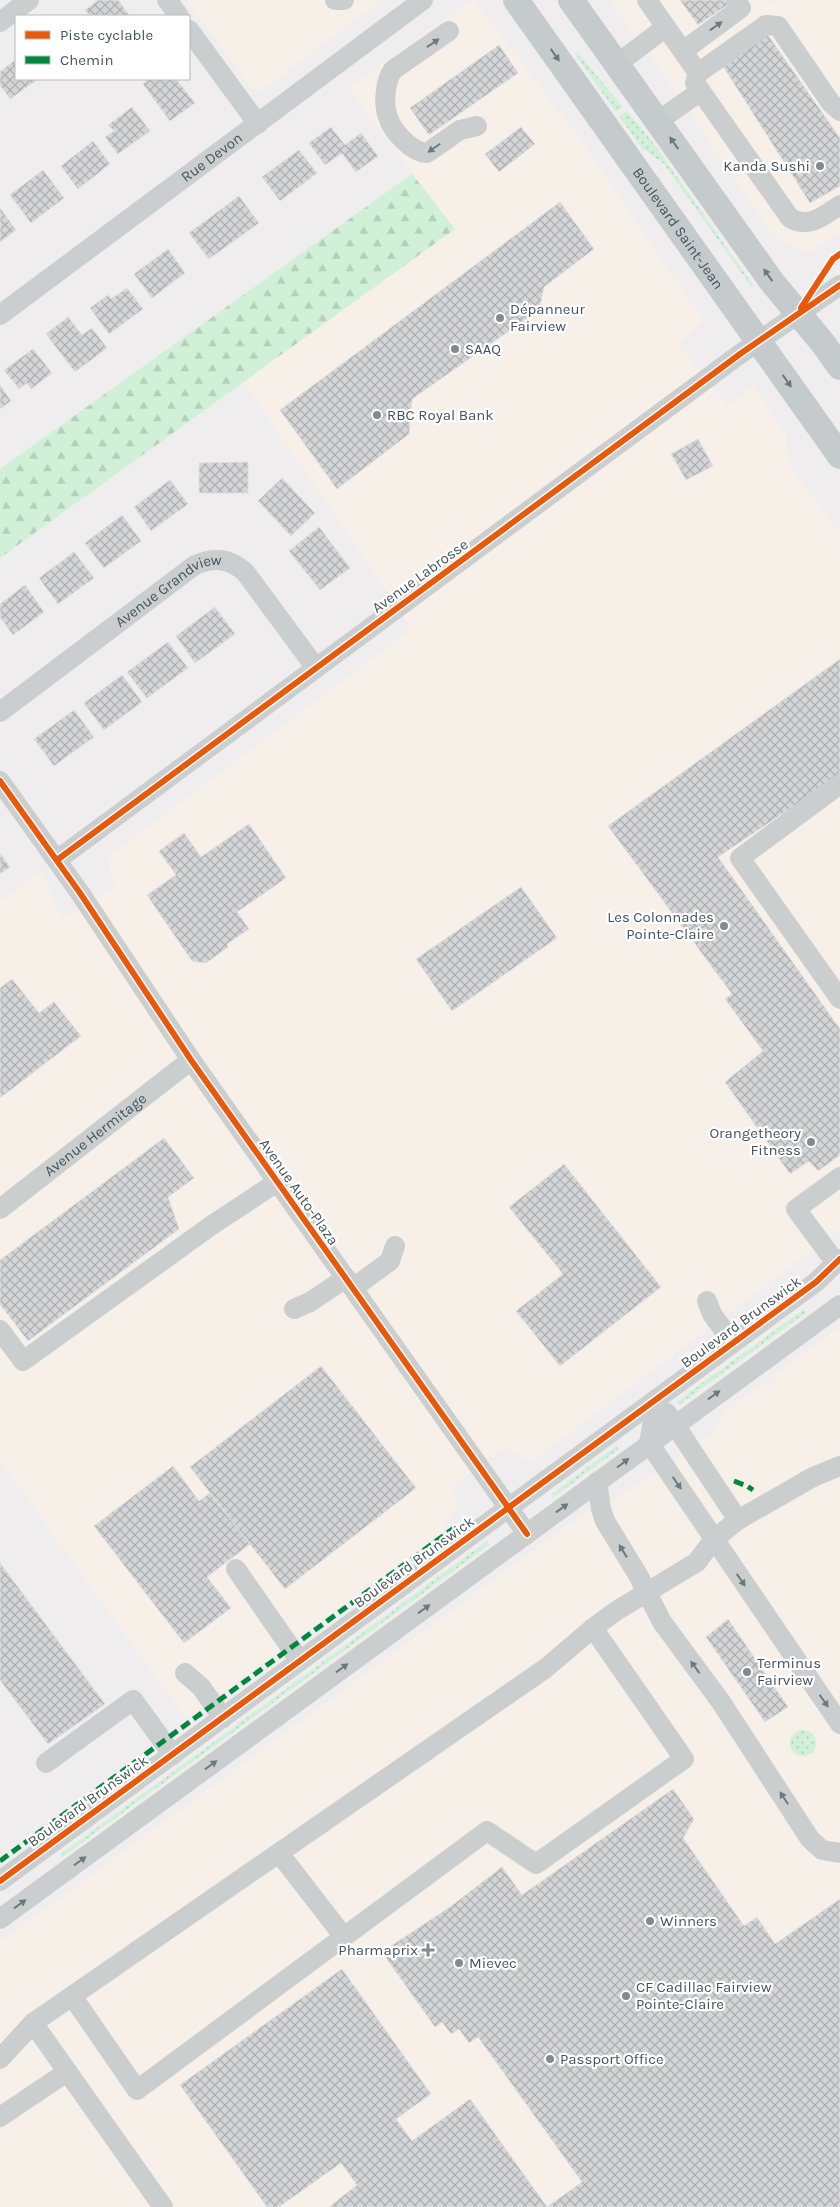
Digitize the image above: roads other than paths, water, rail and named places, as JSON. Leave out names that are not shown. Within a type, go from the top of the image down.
[{"type":"main road","name":"Boulevard Saint-Jean","points":[[516,0],[840,456]]},
{"type":"main road","points":[[571,0],[772,282],[840,367]]},
{"type":"street","points":[[0,22],[29,0]]},
{"type":"street","points":[[167,0],[178,15]]},
{"type":"street","points":[[335,0],[344,0]]},
{"type":"street","name":"Rue Devon","points":[[0,315],[423,0]]},
{"type":"street","points":[[647,0],[683,51],[700,82],[790,218],[798,222],[810,222],[822,217],[840,204]]},
{"type":"street","points":[[683,51],[741,8],[736,0]]},
{"type":"street","points":[[658,120],[766,26],[778,26],[831,103],[840,111]]},
{"type":"street","points":[[617,64],[666,28]]},
{"type":"street","points":[[190,31],[258,124]]},
{"type":"street","points":[[449,32],[393,70],[389,75],[386,85],[387,114],[406,143],[421,153],[427,153],[460,130],[477,126]]},
{"type":"street","name":"Avenue Labrosse","points":[[57,860],[798,313],[840,285]]},
{"type":"street","name":"Avenue Grandview","points":[[0,712],[195,565],[213,559],[231,562],[245,572],[316,668]]},
{"type":"street","points":[[0,782],[57,860]]},
{"type":"street","points":[[840,784],[740,858],[840,999]]},
{"type":"street","name":"Avenue Auto-Plaza","points":[[57,860],[191,1060],[527,1534]]},
{"type":"street","name":"Avenue Hermitage","points":[[0,1208],[191,1060]]},
{"type":"street","points":[[838,1261],[796,1209],[840,1177]]},
{"type":"street","points":[[0,1330],[23,1361],[212,1225],[277,1182]]},
{"type":"street","points":[[294,1309],[390,1261],[395,1246]]},
{"type":"street","name":"Boulevard Brunswick","points":[[0,1881],[816,1282],[838,1261]]},
{"type":"street","points":[[707,1301],[712,1314],[733,1343]]},
{"type":"street","points":[[0,1919],[840,1305]]},
{"type":"street","points":[[657,1399],[738,1520]]},
{"type":"street","points":[[657,1399],[649,1443],[840,1724]]},
{"type":"street","points":[[0,2059],[33,2023],[546,1668],[593,1628],[697,1562],[714,1540],[738,1520],[813,1477],[840,1466]]},
{"type":"street","points":[[597,1482],[600,1509],[605,1521],[662,1622],[721,1702],[810,1839],[822,1850],[840,1853]]},
{"type":"street","points":[[236,1569],[300,1661]]},
{"type":"street","points":[[72,1996],[136,2090],[487,1831],[536,1864],[684,1759],[593,1628]]},
{"type":"street","points":[[185,1673],[201,1687],[223,1718]]},
{"type":"street","points":[[46,1763],[133,1700],[172,1755]]},
{"type":"street","points":[[279,1853],[344,1937]]},
{"type":"street","points":[[33,2023],[164,2207]]},
{"type":"street","points":[[0,2117],[67,2072]]},
{"type":"place","name":"Kanda Sushi","points":[[820,166]]},
{"type":"place","name":"Dépanneur Fairview","points":[[500,318]]},
{"type":"place","name":"SAAQ","points":[[455,349]]},
{"type":"place","name":"RBC Royal Bank","points":[[377,415]]},
{"type":"place","name":"Les Colonnades Pointe-Claire","points":[[724,926]]},
{"type":"place","name":"Orangetheory Fitness","points":[[811,1142]]},
{"type":"place","name":"Terminus Fairview","points":[[747,1672]]},
{"type":"place","name":"Winners","points":[[650,1921]]},
{"type":"place","name":"Pharmaprix","points":[[428,1950]]},
{"type":"place","name":"Mievec","points":[[459,1963]]},
{"type":"place","name":"CF Cadillac Fairview Pointe-Claire","points":[[626,1996]]},
{"type":"place","name":"Passport Office","points":[[550,2059]]}]
